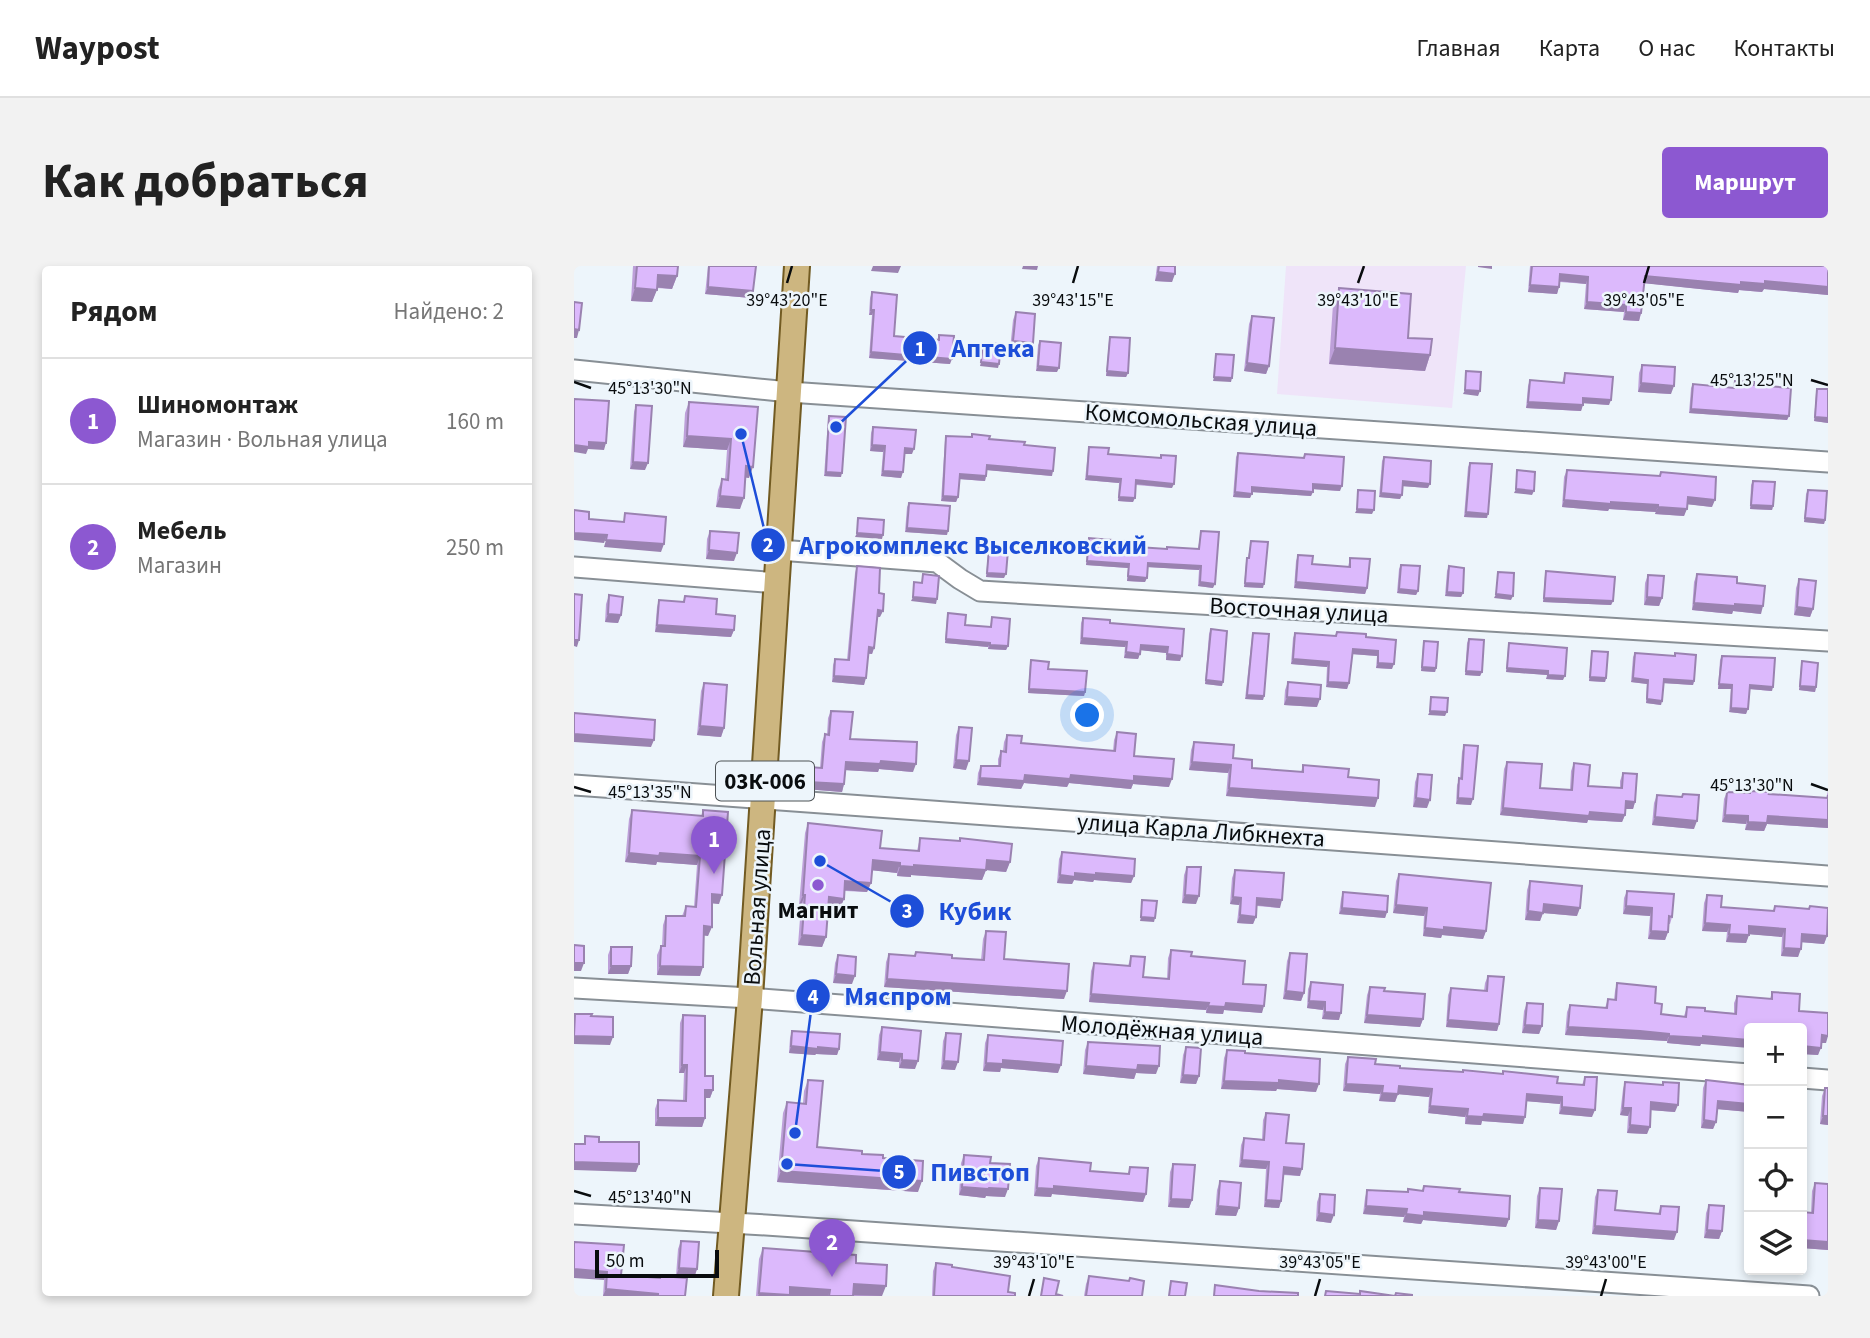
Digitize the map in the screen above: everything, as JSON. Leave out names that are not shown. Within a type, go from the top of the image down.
[{"type":"main road","name":"Вольная улица","points":[[726,1296],[764,798],[797,266]]},
{"type":"street","name":"Комсомольская улица","points":[[574,370],[789,392],[1828,462]]},
{"type":"street","name":"Восточная улица","points":[[779,550],[937,562],[979,591],[1828,641]]},
{"type":"street","points":[[574,567],[778,583]]},
{"type":"street","name":"улица Карла Либкнехта","points":[[574,785],[1828,876]]},
{"type":"street","name":"Молодёжная улица","points":[[574,988],[750,998],[1744,1074]]},
{"type":"street","points":[[1807,1078],[1828,1080]]},
{"type":"street","points":[[574,1214],[1809,1296]]},
{"type":"shaded area","points":[[1286,266],[1466,266],[1452,408],[1277,394]]},
{"type":"building","points":[[637,266],[678,266],[677,276],[658,275],[657,290],[635,288]]},
{"type":"building","points":[[709,266],[756,266],[753,291],[708,287]]},
{"type":"building","points":[[1159,266],[1175,266],[1175,274],[1158,272]]},
{"type":"building","points":[[1532,266],[1828,266],[1828,287],[1765,281],[1765,284],[1741,282],[1741,285],[1645,276],[1641,313],[1626,312],[1626,305],[1587,302],[1588,277],[1560,274],[1559,287],[1530,285]]},
{"type":"building","points":[[1339,288],[1411,294],[1408,338],[1432,339],[1430,355],[1335,348]]},
{"type":"building","points":[[872,292],[897,295],[894,336],[939,340],[939,335],[954,336],[952,359],[871,352],[874,310],[871,310]]},
{"type":"building","points":[[574,302],[582,303],[579,330],[574,329]]},
{"type":"building","points":[[1016,312],[1035,314],[1033,343],[1013,341]]},
{"type":"building","points":[[1252,316],[1274,318],[1269,366],[1247,363]]},
{"type":"building","points":[[1110,337],[1130,338],[1128,373],[1107,371]]},
{"type":"building","points":[[1040,341],[1061,343],[1059,368],[1038,366]]},
{"type":"building","points":[[983,343],[1001,344],[999,364],[981,362]]},
{"type":"building","points":[[1216,354],[1234,355],[1232,378],[1214,377]]},
{"type":"building","points":[[1642,365],[1675,367],[1674,386],[1641,383]]},
{"type":"building","points":[[1466,371],[1481,372],[1480,391],[1465,390]]},
{"type":"building","points":[[1565,373],[1613,377],[1611,400],[1583,398],[1583,405],[1528,402],[1530,380],[1564,383]]},
{"type":"building","points":[[1735,381],[1791,388],[1789,416],[1691,409],[1693,384],[1734,388]]},
{"type":"building","points":[[1817,389],[1828,389],[1828,418],[1815,417]]},
{"type":"building","points":[[574,399],[609,401],[606,443],[589,442],[589,447],[574,445]]},
{"type":"building","points":[[689,402],[758,407],[753,467],[746,466],[744,498],[720,496],[722,479],[728,480],[731,439],[687,436]]},
{"type":"building","points":[[636,405],[652,406],[648,463],[633,462]]},
{"type":"building","points":[[829,416],[846,417],[842,473],[826,472]]},
{"type":"building","points":[[873,427],[916,430],[914,449],[905,448],[903,472],[883,471],[885,446],[872,445]]},
{"type":"building","points":[[972,434],[990,436],[989,439],[1025,442],[1024,445],[1055,448],[1053,471],[987,465],[986,476],[960,474],[958,497],[943,496],[946,436],[972,437]]},
{"type":"building","points":[[1089,447],[1109,448],[1108,454],[1161,458],[1161,455],[1176,456],[1174,484],[1136,480],[1135,498],[1119,497],[1121,479],[1087,476]]},
{"type":"building","points":[[1238,453],[1304,458],[1305,454],[1344,457],[1342,486],[1313,484],[1313,492],[1252,487],[1252,494],[1235,492]]},
{"type":"building","points":[[1384,457],[1431,461],[1430,484],[1403,481],[1402,495],[1381,493]]},
{"type":"building","points":[[1470,463],[1492,464],[1488,514],[1466,512]]},
{"type":"building","points":[[1517,470],[1535,472],[1534,491],[1516,489]]},
{"type":"building","points":[[1567,470],[1660,476],[1661,472],[1716,477],[1715,500],[1688,497],[1687,509],[1564,500]]},
{"type":"building","points":[[1753,481],[1775,482],[1773,506],[1751,505]]},
{"type":"building","points":[[1358,490],[1375,491],[1374,510],[1357,509]]},
{"type":"building","points":[[1808,490],[1827,491],[1825,520],[1805,518]]},
{"type":"building","points":[[909,503],[950,506],[948,531],[907,528]]},
{"type":"building","points":[[574,510],[589,512],[589,519],[624,522],[625,513],[666,517],[664,544],[606,540],[607,535],[574,533]]},
{"type":"building","points":[[858,518],[884,520],[883,535],[857,533]]},
{"type":"building","points":[[710,531],[739,533],[737,553],[709,550]]},
{"type":"building","points":[[1201,531],[1219,532],[1215,584],[1200,582],[1201,566],[1148,563],[1147,578],[1128,576],[1129,564],[1087,561],[1089,538],[1124,541],[1123,546],[1199,549]]},
{"type":"building","points":[[1251,541],[1268,542],[1264,584],[1245,583]]},
{"type":"building","points":[[989,549],[1008,550],[1006,574],[987,573]]},
{"type":"building","points":[[1298,555],[1313,556],[1312,564],[1350,567],[1350,558],[1370,559],[1367,588],[1296,582]]},
{"type":"building","points":[[1401,565],[1420,566],[1418,591],[1399,589]]},
{"type":"building","points":[[857,566],[880,568],[879,593],[884,594],[883,611],[878,610],[874,648],[869,647],[866,678],[834,676],[835,659],[849,660]]},
{"type":"building","points":[[1449,566],[1464,568],[1463,593],[1447,592]]},
{"type":"building","points":[[1546,571],[1615,577],[1613,601],[1544,598]]},
{"type":"building","points":[[1498,572],[1514,573],[1513,596],[1496,594]]},
{"type":"building","points":[[923,574],[939,576],[937,599],[913,597],[914,582],[922,583]]},
{"type":"building","points":[[1697,574],[1737,577],[1737,583],[1765,586],[1763,606],[1694,603]]},
{"type":"building","points":[[1648,575],[1664,576],[1662,598],[1647,597]]},
{"type":"building","points":[[1799,579],[1816,581],[1813,609],[1797,607]]},
{"type":"building","points":[[574,594],[582,595],[579,640],[574,640]]},
{"type":"building","points":[[609,595],[623,597],[621,615],[608,614]]},
{"type":"building","points":[[685,596],[717,599],[716,614],[735,616],[734,630],[657,625],[659,600],[684,602]]},
{"type":"building","points":[[948,613],[966,615],[965,625],[991,627],[992,617],[1010,619],[1008,646],[946,639]]},
{"type":"building","points":[[1083,618],[1184,629],[1182,656],[1167,654],[1168,647],[1141,645],[1140,654],[1126,652],[1127,642],[1082,638]]},
{"type":"building","points":[[1211,629],[1227,631],[1223,682],[1206,680]]},
{"type":"building","points":[[1337,632],[1396,640],[1394,664],[1378,663],[1378,651],[1353,649],[1349,683],[1328,682],[1329,662],[1293,659],[1295,633],[1336,636]]},
{"type":"building","points":[[1253,633],[1269,634],[1264,696],[1247,695]]},
{"type":"building","points":[[1469,639],[1484,640],[1482,672],[1466,671]]},
{"type":"building","points":[[1424,641],[1438,642],[1436,668],[1422,667]]},
{"type":"building","points":[[1509,643],[1567,648],[1565,676],[1548,675],[1548,671],[1507,668]]},
{"type":"building","points":[[1592,651],[1608,652],[1606,678],[1590,677]]},
{"type":"building","points":[[1635,653],[1696,655],[1694,681],[1664,679],[1662,701],[1647,699],[1648,680],[1633,678]]},
{"type":"building","points":[[1722,656],[1775,658],[1773,687],[1750,685],[1748,709],[1731,708],[1732,685],[1719,684]]},
{"type":"building","points":[[1031,660],[1049,662],[1048,669],[1087,671],[1085,692],[1029,689]]},
{"type":"building","points":[[1802,661],[1818,663],[1816,687],[1800,686]]},
{"type":"building","points":[[1288,682],[1321,685],[1320,699],[1287,697]]},
{"type":"building","points":[[704,683],[727,685],[724,728],[700,726]]},
{"type":"building","points":[[1431,697],[1448,698],[1447,712],[1430,711]]},
{"type":"building","points":[[831,711],[853,712],[850,739],[917,742],[916,764],[846,762],[844,784],[808,782],[809,767],[822,768],[825,734],[829,735]]},
{"type":"building","points":[[574,713],[655,720],[654,740],[574,734]]},
{"type":"building","points":[[959,727],[972,728],[969,761],[956,760]]},
{"type":"building","points":[[1117,732],[1136,734],[1134,756],[1174,759],[1172,779],[1134,776],[1134,781],[1071,775],[1070,779],[1025,775],[1024,781],[980,778],[981,766],[1000,766],[1001,751],[1006,752],[1007,735],[1022,736],[1021,743],[1115,751]]},
{"type":"building","points":[[1194,742],[1234,745],[1233,758],[1252,760],[1252,768],[1303,772],[1303,765],[1349,769],[1348,777],[1379,780],[1378,798],[1229,788],[1231,765],[1192,762]]},
{"type":"building","points":[[1464,745],[1478,746],[1473,799],[1458,798]]},
{"type":"building","points":[[1507,762],[1542,764],[1540,788],[1572,790],[1574,763],[1590,765],[1588,786],[1622,788],[1623,773],[1637,774],[1635,802],[1626,801],[1625,815],[1590,812],[1589,816],[1503,808]]},
{"type":"building","points":[[1418,774],[1432,775],[1430,800],[1416,798]]},
{"type":"building","points":[[1750,791],[1828,798],[1828,820],[1768,816],[1767,823],[1748,822],[1748,816],[1725,815],[1727,792]]},
{"type":"building","points":[[1683,794],[1699,795],[1697,821],[1655,817],[1657,795],[1682,797]]},
{"type":"building","points":[[632,810],[703,816],[703,810],[728,812],[722,895],[712,894],[712,927],[704,926],[703,967],[660,966],[661,946],[665,946],[666,916],[685,916],[686,906],[696,907],[700,856],[629,853]]},
{"type":"building","points":[[808,823],[882,831],[880,848],[919,851],[920,838],[960,841],[960,838],[1012,844],[1010,862],[987,860],[986,870],[900,866],[900,863],[873,860],[871,883],[845,881],[844,899],[829,897],[826,937],[802,935]]},
{"type":"building","points":[[1062,852],[1135,859],[1134,876],[1096,873],[1075,873],[1075,877],[1060,875]]},
{"type":"building","points":[[1187,867],[1201,867],[1199,896],[1185,895]]},
{"type":"building","points":[[1235,870],[1284,873],[1282,900],[1257,898],[1256,917],[1240,915],[1241,898],[1233,897]]},
{"type":"building","points":[[1399,874],[1491,883],[1486,931],[1425,928],[1427,908],[1396,905]]},
{"type":"building","points":[[1530,881],[1582,886],[1580,908],[1544,904],[1543,913],[1528,911]]},
{"type":"building","points":[[1627,891],[1674,894],[1668,932],[1651,931],[1652,908],[1626,906]]},
{"type":"building","points":[[1343,892],[1388,896],[1387,912],[1342,908]]},
{"type":"building","points":[[1707,895],[1722,896],[1721,907],[1774,911],[1775,906],[1828,908],[1827,936],[1802,934],[1801,949],[1784,948],[1785,929],[1749,926],[1749,935],[1729,934],[1730,925],[1705,923]]},
{"type":"building","points":[[1142,900],[1157,901],[1155,918],[1141,917]]},
{"type":"building","points":[[986,931],[1006,932],[1004,959],[1069,964],[1067,991],[887,979],[889,954],[915,956],[916,952],[984,960]]},
{"type":"building","points":[[574,945],[584,946],[584,963],[574,963]]},
{"type":"building","points":[[611,947],[632,947],[631,966],[611,966]]},
{"type":"building","points":[[1171,950],[1192,952],[1191,956],[1245,961],[1243,984],[1266,985],[1264,1006],[1226,1003],[1225,1007],[1208,1006],[1209,1003],[1091,994],[1094,963],[1130,966],[1131,956],[1145,957],[1143,977],[1169,979]]},
{"type":"building","points":[[1290,953],[1307,954],[1304,993],[1286,991]]},
{"type":"building","points":[[838,955],[856,957],[855,976],[836,974]]},
{"type":"building","points":[[1488,976],[1504,977],[1499,1024],[1448,1020],[1451,988],[1487,991]]},
{"type":"building","points":[[1311,982],[1343,985],[1341,1013],[1325,1012],[1325,1002],[1309,1001]]},
{"type":"building","points":[[1617,983],[1656,987],[1655,1003],[1662,1004],[1661,1014],[1686,1017],[1687,1007],[1736,1014],[1737,996],[1772,999],[1772,992],[1800,994],[1799,1011],[1828,1013],[1828,1036],[1822,1035],[1821,1048],[1807,1047],[1807,1023],[1744,1023],[1744,1040],[1568,1027],[1570,1005],[1607,1008],[1608,999],[1616,1000]]},
{"type":"building","points":[[1370,987],[1385,988],[1384,991],[1425,994],[1423,1019],[1367,1015]]},
{"type":"building","points":[[1527,1003],[1543,1004],[1542,1026],[1525,1025]]},
{"type":"building","points":[[575,1014],[613,1017],[613,1037],[574,1036]]},
{"type":"building","points":[[683,1015],[705,1016],[705,1076],[713,1076],[713,1090],[705,1090],[705,1118],[658,1118],[658,1100],[686,1101],[687,1065],[682,1065]]},
{"type":"building","points":[[882,1027],[921,1031],[918,1061],[902,1060],[902,1054],[880,1052]]},
{"type":"building","points":[[792,1031],[840,1034],[839,1049],[791,1046]]},
{"type":"building","points":[[946,1033],[961,1034],[958,1062],[944,1061]]},
{"type":"building","points":[[988,1035],[1063,1041],[1061,1065],[1003,1060],[1003,1064],[986,1063]]},
{"type":"building","points":[[1088,1042],[1160,1046],[1159,1066],[1138,1065],[1137,1070],[1086,1066]]},
{"type":"building","points":[[1186,1047],[1201,1048],[1199,1076],[1183,1075]]},
{"type":"building","points":[[1227,1050],[1320,1059],[1319,1084],[1279,1080],[1279,1083],[1224,1081]]},
{"type":"building","points":[[1348,1057],[1376,1059],[1375,1064],[1400,1068],[1503,1074],[1503,1071],[1558,1077],[1557,1083],[1584,1085],[1585,1077],[1597,1077],[1595,1110],[1562,1107],[1562,1097],[1527,1094],[1525,1117],[1484,1114],[1483,1117],[1467,1116],[1468,1109],[1430,1106],[1432,1089],[1399,1086],[1398,1094],[1382,1093],[1383,1086],[1346,1084]]},
{"type":"building","points":[[808,1080],[823,1081],[817,1147],[862,1151],[862,1154],[883,1155],[883,1158],[923,1161],[922,1181],[781,1171],[787,1102],[806,1104]]},
{"type":"building","points":[[1706,1080],[1744,1084],[1744,1104],[1718,1101],[1716,1122],[1704,1120]]},
{"type":"building","points":[[1625,1082],[1663,1085],[1663,1082],[1679,1083],[1678,1105],[1651,1102],[1650,1127],[1630,1125],[1631,1108],[1623,1108]]},
{"type":"building","points":[[1825,1088],[1828,1088],[1828,1116],[1823,1116]]},
{"type":"building","points":[[1266,1113],[1289,1115],[1286,1143],[1304,1144],[1302,1169],[1284,1167],[1281,1201],[1266,1200],[1269,1162],[1242,1160],[1244,1138],[1264,1140]]},
{"type":"building","points":[[585,1136],[599,1137],[599,1142],[639,1142],[639,1164],[574,1162],[574,1144],[585,1144]]},
{"type":"building","points":[[964,1155],[991,1157],[990,1163],[1010,1164],[1008,1189],[962,1187]]},
{"type":"building","points":[[1039,1158],[1091,1163],[1090,1171],[1129,1174],[1130,1167],[1148,1168],[1146,1194],[1054,1186],[1054,1189],[1037,1188]]},
{"type":"building","points":[[1173,1164],[1195,1165],[1192,1200],[1171,1199]]},
{"type":"building","points":[[1220,1181],[1241,1183],[1239,1208],[1218,1206]]},
{"type":"building","points":[[1815,1183],[1828,1184],[1828,1242],[1807,1240],[1807,1212],[1813,1213]]},
{"type":"building","points":[[1424,1186],[1510,1196],[1509,1219],[1424,1212],[1424,1216],[1406,1214],[1407,1209],[1366,1206],[1367,1190],[1423,1191]]},
{"type":"building","points":[[1540,1188],[1562,1189],[1559,1221],[1538,1220]]},
{"type":"building","points":[[1598,1190],[1617,1191],[1615,1210],[1660,1214],[1661,1206],[1679,1207],[1677,1232],[1595,1226]]},
{"type":"building","points":[[1320,1194],[1335,1195],[1334,1215],[1319,1213]]},
{"type":"building","points":[[1709,1205],[1724,1206],[1722,1231],[1707,1230]]},
{"type":"building","points":[[681,1241],[699,1242],[697,1269],[679,1268]]},
{"type":"building","points":[[574,1242],[624,1245],[621,1275],[687,1278],[685,1296],[658,1296],[606,1289],[607,1272],[574,1269]]},
{"type":"building","points":[[763,1248],[856,1255],[856,1263],[887,1265],[886,1286],[854,1284],[853,1296],[829,1296],[830,1290],[790,1287],[790,1295],[759,1293]]},
{"type":"building","points":[[936,1263],[1010,1276],[1008,1292],[1015,1293],[1015,1296],[934,1296]]},
{"type":"building","points":[[1089,1276],[1144,1281],[1142,1296],[1086,1296]]},
{"type":"building","points":[[1044,1278],[1059,1281],[1056,1294],[1063,1296],[1041,1296]]},
{"type":"building","points":[[1171,1281],[1187,1283],[1185,1296],[1169,1296]]},
{"type":"building","points":[[1215,1285],[1298,1293],[1298,1296],[1214,1296]]},
{"type":"building","points":[[1326,1291],[1360,1294],[1360,1291],[1395,1296],[1325,1296]]},
{"type":"building","points":[[1396,1293],[1412,1295],[1412,1296],[1395,1296]]},
{"type":"place","name":"Аптека","points":[[836,427]]},
{"type":"place","name":"Агрокомплекс Выселковский","points":[[741,434]]},
{"type":"place","name":"Кубик","points":[[820,861]]},
{"type":"place","name":"Шиномонтаж","points":[[714,874]]},
{"type":"place","name":"Магнит","points":[[818,885]]},
{"type":"place","name":"Мяспром","points":[[795,1133]]},
{"type":"place","name":"Пивстоп","points":[[787,1164]]},
{"type":"place","name":"Мебель","points":[[832,1277]]}]
